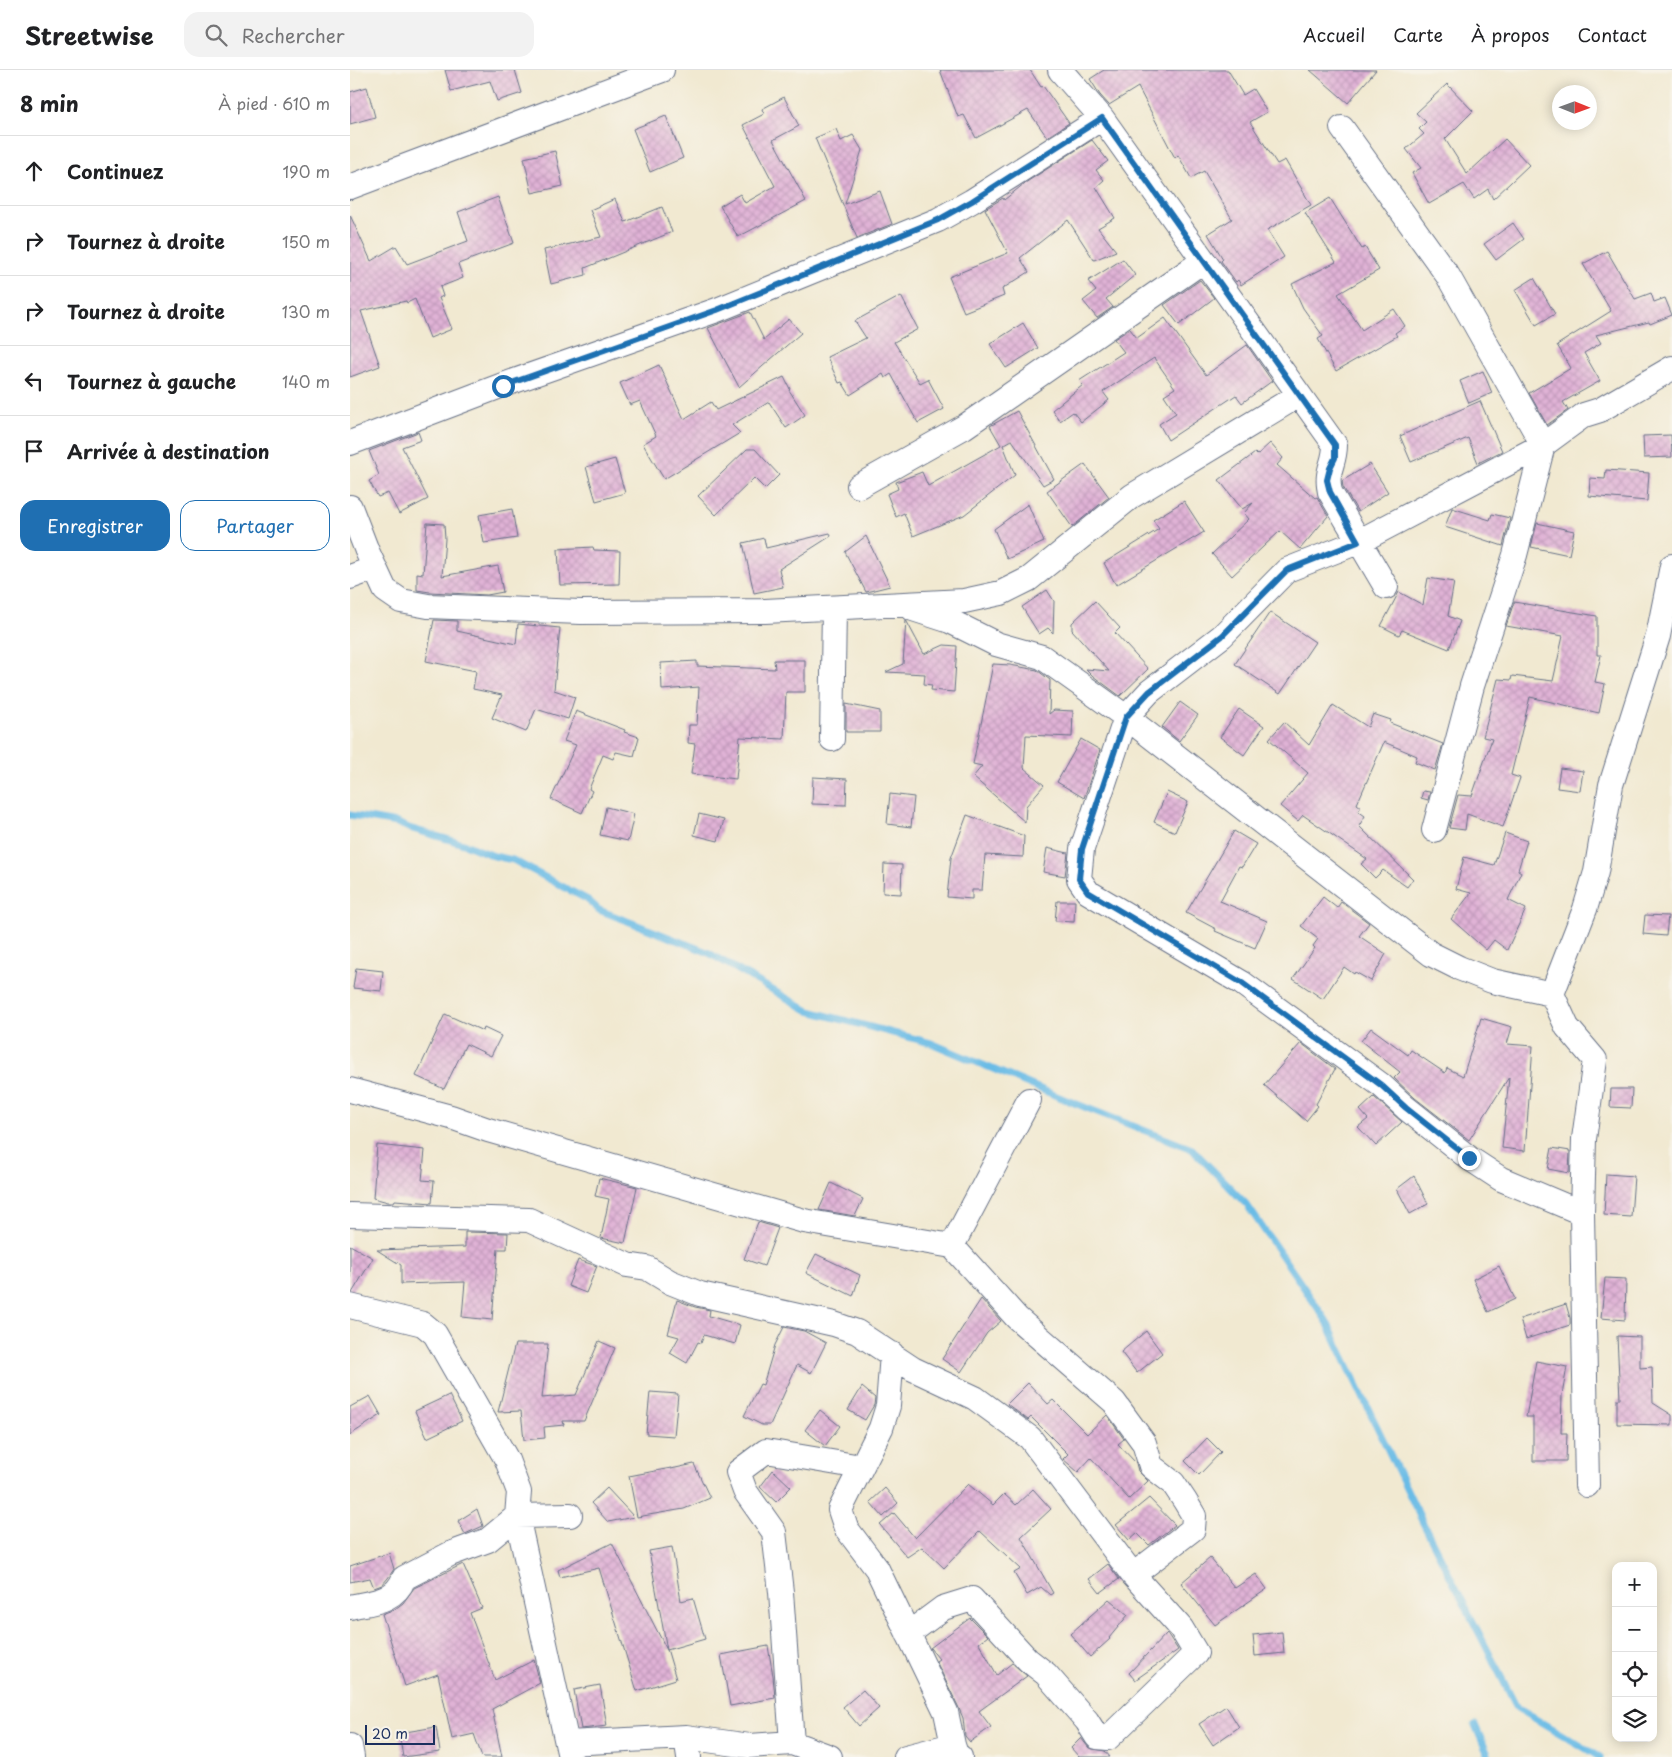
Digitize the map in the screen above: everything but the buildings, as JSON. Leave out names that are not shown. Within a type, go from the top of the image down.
[{"type":"street","points":[[350,187],[662,70]]},
{"type":"street","points":[[1060,70],[1102,118],[1335,445],[1335,458],[1327,480],[1330,492],[1386,587]]},
{"type":"street","points":[[350,443],[717,310],[938,220],[972,201],[1102,118]]},
{"type":"street","points":[[1342,128],[1448,276],[1543,445],[1515,555],[1472,686],[1434,830]]},
{"type":"street","points":[[859,486],[964,427],[1203,261]]},
{"type":"street","points":[[1582,1213],[1501,1179],[1469,1158],[1406,1108],[1381,1085],[1242,983],[1088,892],[1079,879],[1082,849],[1126,717],[1149,692],[1222,636],[1287,570],[1358,542],[1543,445],[1584,415],[1600,410],[1672,368]]},
{"type":"street","points":[[350,507],[385,590],[401,601],[428,606],[581,612],[764,611],[964,601],[1001,593],[1028,579],[1132,496],[1299,395]]},
{"type":"street","points":[[1587,1486],[1582,1213],[1584,1139],[1595,1060],[1567,1027],[1552,994],[1596,872],[1611,785],[1658,636],[1672,566]]},
{"type":"street","points":[[350,577],[375,568]]},
{"type":"street","points":[[898,604],[950,621],[996,644],[1042,657],[1126,717],[1431,954],[1458,968],[1492,981],[1552,994]]},
{"type":"street","points":[[832,739],[834,608]]},
{"type":"street","points":[[350,1090],[451,1117],[488,1130],[804,1221],[952,1246],[1017,1318],[1114,1402],[1144,1443],[1151,1466],[1173,1482],[1194,1516],[1193,1529],[1133,1575]]},
{"type":"street","points":[[952,1246],[1029,1100]]},
{"type":"street","points":[[350,1215],[530,1220],[627,1265],[647,1268],[670,1282],[700,1294],[834,1324],[857,1332],[913,1369],[975,1398],[1030,1438],[1133,1575],[1181,1628],[1196,1653],[1108,1738],[1097,1738],[1087,1721],[1052,1681],[1028,1660],[972,1599],[937,1611],[908,1634]]},
{"type":"street","points":[[350,1306],[423,1324],[435,1334],[507,1460],[518,1492],[517,1516],[569,1750],[750,1746],[792,1743],[830,1757]]},
{"type":"street","points":[[892,1354],[888,1406],[881,1428],[840,1510],[846,1528],[877,1569],[946,1712],[957,1751],[906,1757]]},
{"type":"street","points":[[792,1743],[781,1592],[774,1532],[745,1491],[738,1472],[766,1451],[861,1467]]},
{"type":"street","points":[[350,1607],[385,1599],[400,1588],[404,1578],[450,1554],[488,1540],[517,1516],[570,1515]]},
{"type":"street","points":[[350,1746],[352,1757]]},
{"type":"waterway","points":[[350,815],[397,823],[467,845],[494,856],[513,860],[588,900],[599,910],[707,952],[809,1011],[931,1043],[1064,1099],[1192,1149],[1247,1205],[1326,1320],[1423,1523],[1517,1708],[1600,1757]]},
{"type":"waterway","points":[[1475,1725],[1489,1757]]},
{"type":"route","points":[[503,386],[717,310],[938,220],[972,201],[1102,118],[1335,445],[1335,458],[1327,480],[1330,492],[1358,542],[1287,570],[1222,636],[1149,692],[1126,717],[1082,849],[1079,879],[1088,892],[1242,983],[1381,1085],[1406,1108],[1469,1158]]}]
